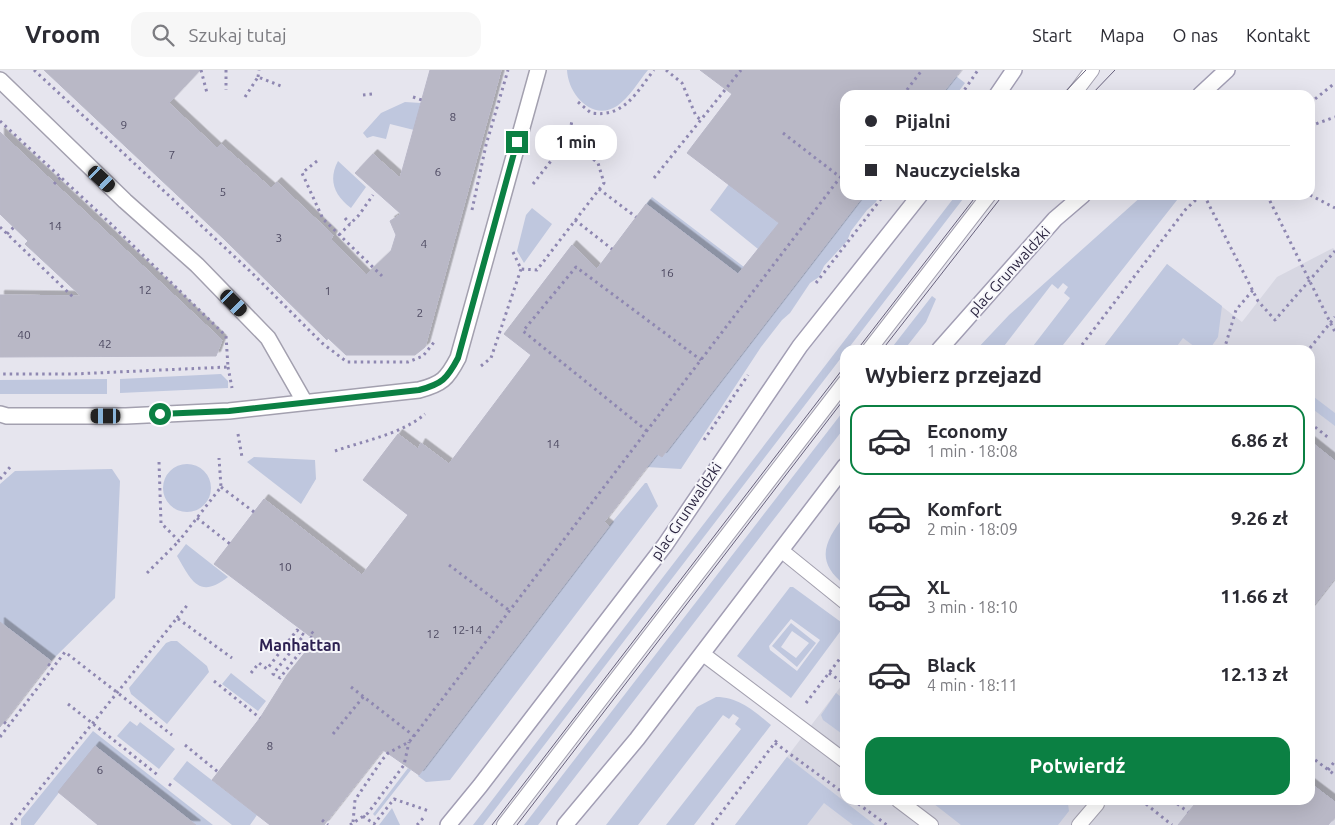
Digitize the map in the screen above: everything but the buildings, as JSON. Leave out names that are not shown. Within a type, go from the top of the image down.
[{"type":"main road","points":[[2,416],[126,416],[229,411],[304,401],[419,390],[437,385],[449,374],[458,358],[472,314],[538,70]]},
{"type":"main road","points":[[1000,90],[1014,70]]},
{"type":"main road","points":[[1205,90],[1227,70]]},
{"type":"main road","points":[[0,80],[125,201],[197,265],[268,338],[304,401]]},
{"type":"main road","name":"plac Grunwaldzki","points":[[448,825],[486,779],[664,545],[800,346],[916,200]]},
{"type":"main road","name":"plac Grunwaldzki","points":[[942,345],[1055,219],[1077,200]]},
{"type":"main road","points":[[566,825],[703,654],[840,473]]},
{"type":"lane","points":[[1077,90],[1092,70]]},
{"type":"lane","points":[[873,345],[985,200]]},
{"type":"lane","points":[[504,825],[840,388]]},
{"type":"lane","points":[[782,551],[840,598]]},
{"type":"lane","points":[[703,654],[840,757]]},
{"type":"lane","points":[[905,805],[931,825]]},
{"type":"lane","points":[[1079,825],[1096,805]]},
{"type":"path","points":[[34,70],[251,272],[322,343],[347,362],[408,362],[424,356],[433,346],[439,333]]},
{"type":"path","points":[[201,70],[207,93]]},
{"type":"path","points":[[226,70],[226,90]]},
{"type":"path","points":[[245,97],[258,77],[259,70]]},
{"type":"path","points":[[471,212],[486,145],[508,70]]},
{"type":"path","points":[[578,102],[591,113],[614,113],[627,103],[654,70]]},
{"type":"path","points":[[666,70],[682,83],[696,116],[701,120]]},
{"type":"path","points":[[654,178],[740,70]]},
{"type":"path","points":[[907,90],[922,70]]},
{"type":"path","points":[[964,90],[978,70]]},
{"type":"path","points":[[258,77],[280,86]]},
{"type":"path","points":[[1315,100],[1335,83]]},
{"type":"path","points":[[363,95],[373,94]]},
{"type":"path","points":[[413,97],[422,100]]},
{"type":"path","points":[[1315,124],[1335,117]]},
{"type":"path","points":[[0,121],[226,336],[228,367],[73,374],[0,374]]},
{"type":"path","points":[[530,188],[568,139],[572,121]]},
{"type":"path","points":[[352,823],[354,800],[382,760],[388,753],[409,742],[414,736],[840,177],[783,133]]},
{"type":"path","points":[[512,249],[522,269],[537,270],[604,183],[598,163],[568,139]]},
{"type":"path","points":[[317,160],[302,173],[323,219],[382,276]]},
{"type":"path","points":[[54,184],[60,177]]},
{"type":"path","points":[[599,189],[636,217]]},
{"type":"path","points":[[339,235],[373,195]]},
{"type":"path","points":[[1315,198],[1335,208]]},
{"type":"path","points":[[812,288],[880,200]]},
{"type":"path","points":[[1082,345],[1186,209],[1196,200]]},
{"type":"path","points":[[1205,200],[1258,301],[1275,320],[1335,251]]},
{"type":"path","points":[[1270,200],[1335,332]]},
{"type":"path","points":[[345,218],[350,224]]},
{"type":"path","points":[[575,220],[612,249]]},
{"type":"path","points":[[0,227],[73,297]]},
{"type":"path","points":[[7,234],[14,227]]},
{"type":"path","points":[[647,431],[523,330],[576,267],[701,360]]},
{"type":"path","points":[[1226,345],[1236,310],[1253,290]]},
{"type":"path","points":[[1312,345],[1335,317]]},
{"type":"path","points":[[700,446],[750,372]]},
{"type":"path","points":[[1315,428],[1330,440]]},
{"type":"path","points":[[147,573],[179,541],[221,487],[220,458]]},
{"type":"path","points":[[160,462],[161,523],[179,541]]},
{"type":"path","points":[[0,479],[11,466]]},
{"type":"path","points":[[221,487],[254,512]]},
{"type":"path","points":[[197,518],[230,544]]},
{"type":"path","points":[[449,565],[510,611]]},
{"type":"path","points":[[10,825],[189,603]]},
{"type":"path","points":[[177,618],[232,658]]},
{"type":"path","points":[[251,673],[259,663],[267,669],[297,630],[304,635],[273,674],[280,678],[314,634],[309,630]]},
{"type":"path","points":[[0,738],[65,652],[172,735]]},
{"type":"path","points":[[800,710],[840,659]]},
{"type":"path","points":[[48,664],[53,668]]},
{"type":"path","points":[[829,673],[840,681]]},
{"type":"path","points":[[214,681],[260,718]]},
{"type":"path","points":[[351,687],[414,736]]},
{"type":"path","points":[[333,734],[364,696]]},
{"type":"path","points":[[68,704],[159,776]]},
{"type":"path","points":[[4,722],[9,726]]},
{"type":"path","points":[[712,825],[780,737]]},
{"type":"path","points":[[352,823],[368,813],[404,765],[409,742]]},
{"type":"path","points":[[775,743],[840,790]]},
{"type":"path","points":[[185,745],[218,772]]},
{"type":"path","points":[[1315,760],[1335,775]]},
{"type":"path","points":[[1328,770],[1335,761]]},
{"type":"path","points":[[169,784],[173,787]]},
{"type":"path","points":[[363,816],[374,824],[394,799],[429,811]]},
{"type":"path","points":[[417,825],[435,804]]},
{"type":"path","points":[[860,805],[887,825]]},
{"type":"path","points":[[1147,805],[1172,825]]},
{"type":"path","points":[[1179,805],[1188,812]]},
{"type":"path","points":[[322,820],[328,825]]},
{"type":"shaded area","points":[[567,70],[648,70],[622,102],[608,110],[599,111],[590,108],[577,96],[568,79]]},
{"type":"shaded area","points":[[956,76],[965,83],[960,90],[945,90]]},
{"type":"shaded area","points":[[405,102],[421,103],[414,130],[390,124],[386,139],[373,136],[367,138],[363,133],[381,113]]},
{"type":"shaded area","points":[[338,161],[366,187],[351,208],[340,198],[334,187],[333,175]]},
{"type":"shaded area","points":[[729,184],[779,223],[758,249],[710,210]]},
{"type":"shaded area","points":[[652,197],[744,267],[738,274],[646,204]]},
{"type":"shaded area","points":[[860,200],[877,200],[851,231],[847,241],[824,266],[819,277],[810,283],[790,313],[782,320],[761,347],[681,469],[646,467],[657,454],[662,457]]},
{"type":"shaded area","points":[[952,200],[962,200],[851,345],[841,345]]},
{"type":"shaded area","points":[[1137,200],[1177,200],[1063,345],[1034,345],[1070,298],[1064,293],[1068,287],[1063,283],[1058,289],[1052,284],[1005,345],[981,345],[1009,315]]},
{"type":"shaded area","points":[[532,208],[552,224],[524,263],[517,251],[526,215]]},
{"type":"shaded area","points":[[1333,248],[1335,250],[1335,825],[735,825],[840,688],[840,805],[1315,805],[1315,345],[1105,345],[1167,264],[1242,322],[1277,277]]},
{"type":"shaded area","points":[[1167,264],[1222,306],[1218,337],[1212,345],[1192,345],[1183,338],[1178,345],[1105,345]]},
{"type":"shaded area","points":[[932,296],[936,299],[926,322],[908,345],[894,345]]},
{"type":"shaded area","points":[[840,346],[840,359],[483,825],[473,825]]},
{"type":"shaded area","points":[[221,374],[228,381],[228,388],[120,393],[120,379]]},
{"type":"shaded area","points":[[107,379],[107,394],[0,394],[0,380]]},
{"type":"shaded area","points":[[1315,398],[1335,413],[1335,426],[1315,411]]},
{"type":"shaded area","points":[[840,415],[840,433],[538,825],[524,825]]},
{"type":"shaded area","points":[[254,457],[315,460],[316,479],[301,504],[247,462]]},
{"type":"shaded area","points":[[182,464],[192,464],[204,471],[211,483],[211,493],[204,505],[192,512],[182,512],[174,508],[167,501],[163,493],[163,483],[167,475],[174,468]]},
{"type":"shaded area","points":[[112,469],[120,481],[115,598],[51,661],[0,622],[0,484],[15,471]]},
{"type":"shaded area","points":[[647,483],[658,506],[450,780],[426,782],[418,776],[609,526]]},
{"type":"shaded area","points":[[840,521],[840,580],[829,568],[826,559],[828,542]]},
{"type":"shaded area","points":[[186,544],[228,577],[210,587],[203,587],[197,584],[187,573],[177,556]]},
{"type":"shaded area","points":[[790,587],[793,587],[840,621],[840,632],[791,698],[737,656]],"holes":[[[791,619],[820,640],[797,671],[770,650],[769,646]]]},
{"type":"shaded area","points":[[791,623],[816,643],[797,667],[772,646]],"holes":[[[792,631],[809,643],[796,658],[781,647]]]},
{"type":"shaded area","points":[[177,641],[207,666],[209,672],[167,724],[131,694],[129,688],[166,643]]},
{"type":"shaded area","points":[[231,673],[266,701],[258,711],[222,684]]},
{"type":"shaded area","points":[[836,693],[840,696],[840,732],[823,720],[821,715]]},
{"type":"shaded area","points":[[716,697],[739,702],[771,725],[694,825],[666,825],[741,729],[735,724],[739,718],[733,714],[729,719],[723,715],[638,825],[606,825],[697,707]]},
{"type":"shaded area","points":[[130,721],[137,726],[140,722],[175,749],[159,769],[117,736]]},
{"type":"shaded area","points":[[93,731],[213,825],[196,825],[95,746],[34,825],[21,825],[21,819]]},
{"type":"shaded area","points":[[787,757],[840,798],[840,805],[849,805],[875,825],[853,825],[824,803],[807,825],[735,825]]},
{"type":"shaded area","points":[[187,761],[257,815],[250,825],[232,825],[173,779]]},
{"type":"shaded area","points":[[408,768],[411,770],[375,816],[373,814]]},
{"type":"shaded area","points":[[935,805],[1068,805],[1069,811],[1058,825],[961,825]]},
{"type":"shaded area","points":[[392,808],[400,825],[379,825]]},
{"type":"tram line","points":[[1067,90],[1086,70]]},
{"type":"tram line","points":[[1096,90],[1115,70]]},
{"type":"tram line","points":[[861,345],[973,200]]},
{"type":"tram line","points":[[886,345],[999,200]]},
{"type":"tram line","points":[[492,825],[840,373]]},
{"type":"tram line","points":[[517,825],[840,405]]},
{"type":"district","name":"Manhattan","points":[[300,645]]},
{"type":"route","points":[[160,414],[229,411],[304,401],[419,390],[437,385],[449,374],[458,358],[472,314],[517,142]]}]
